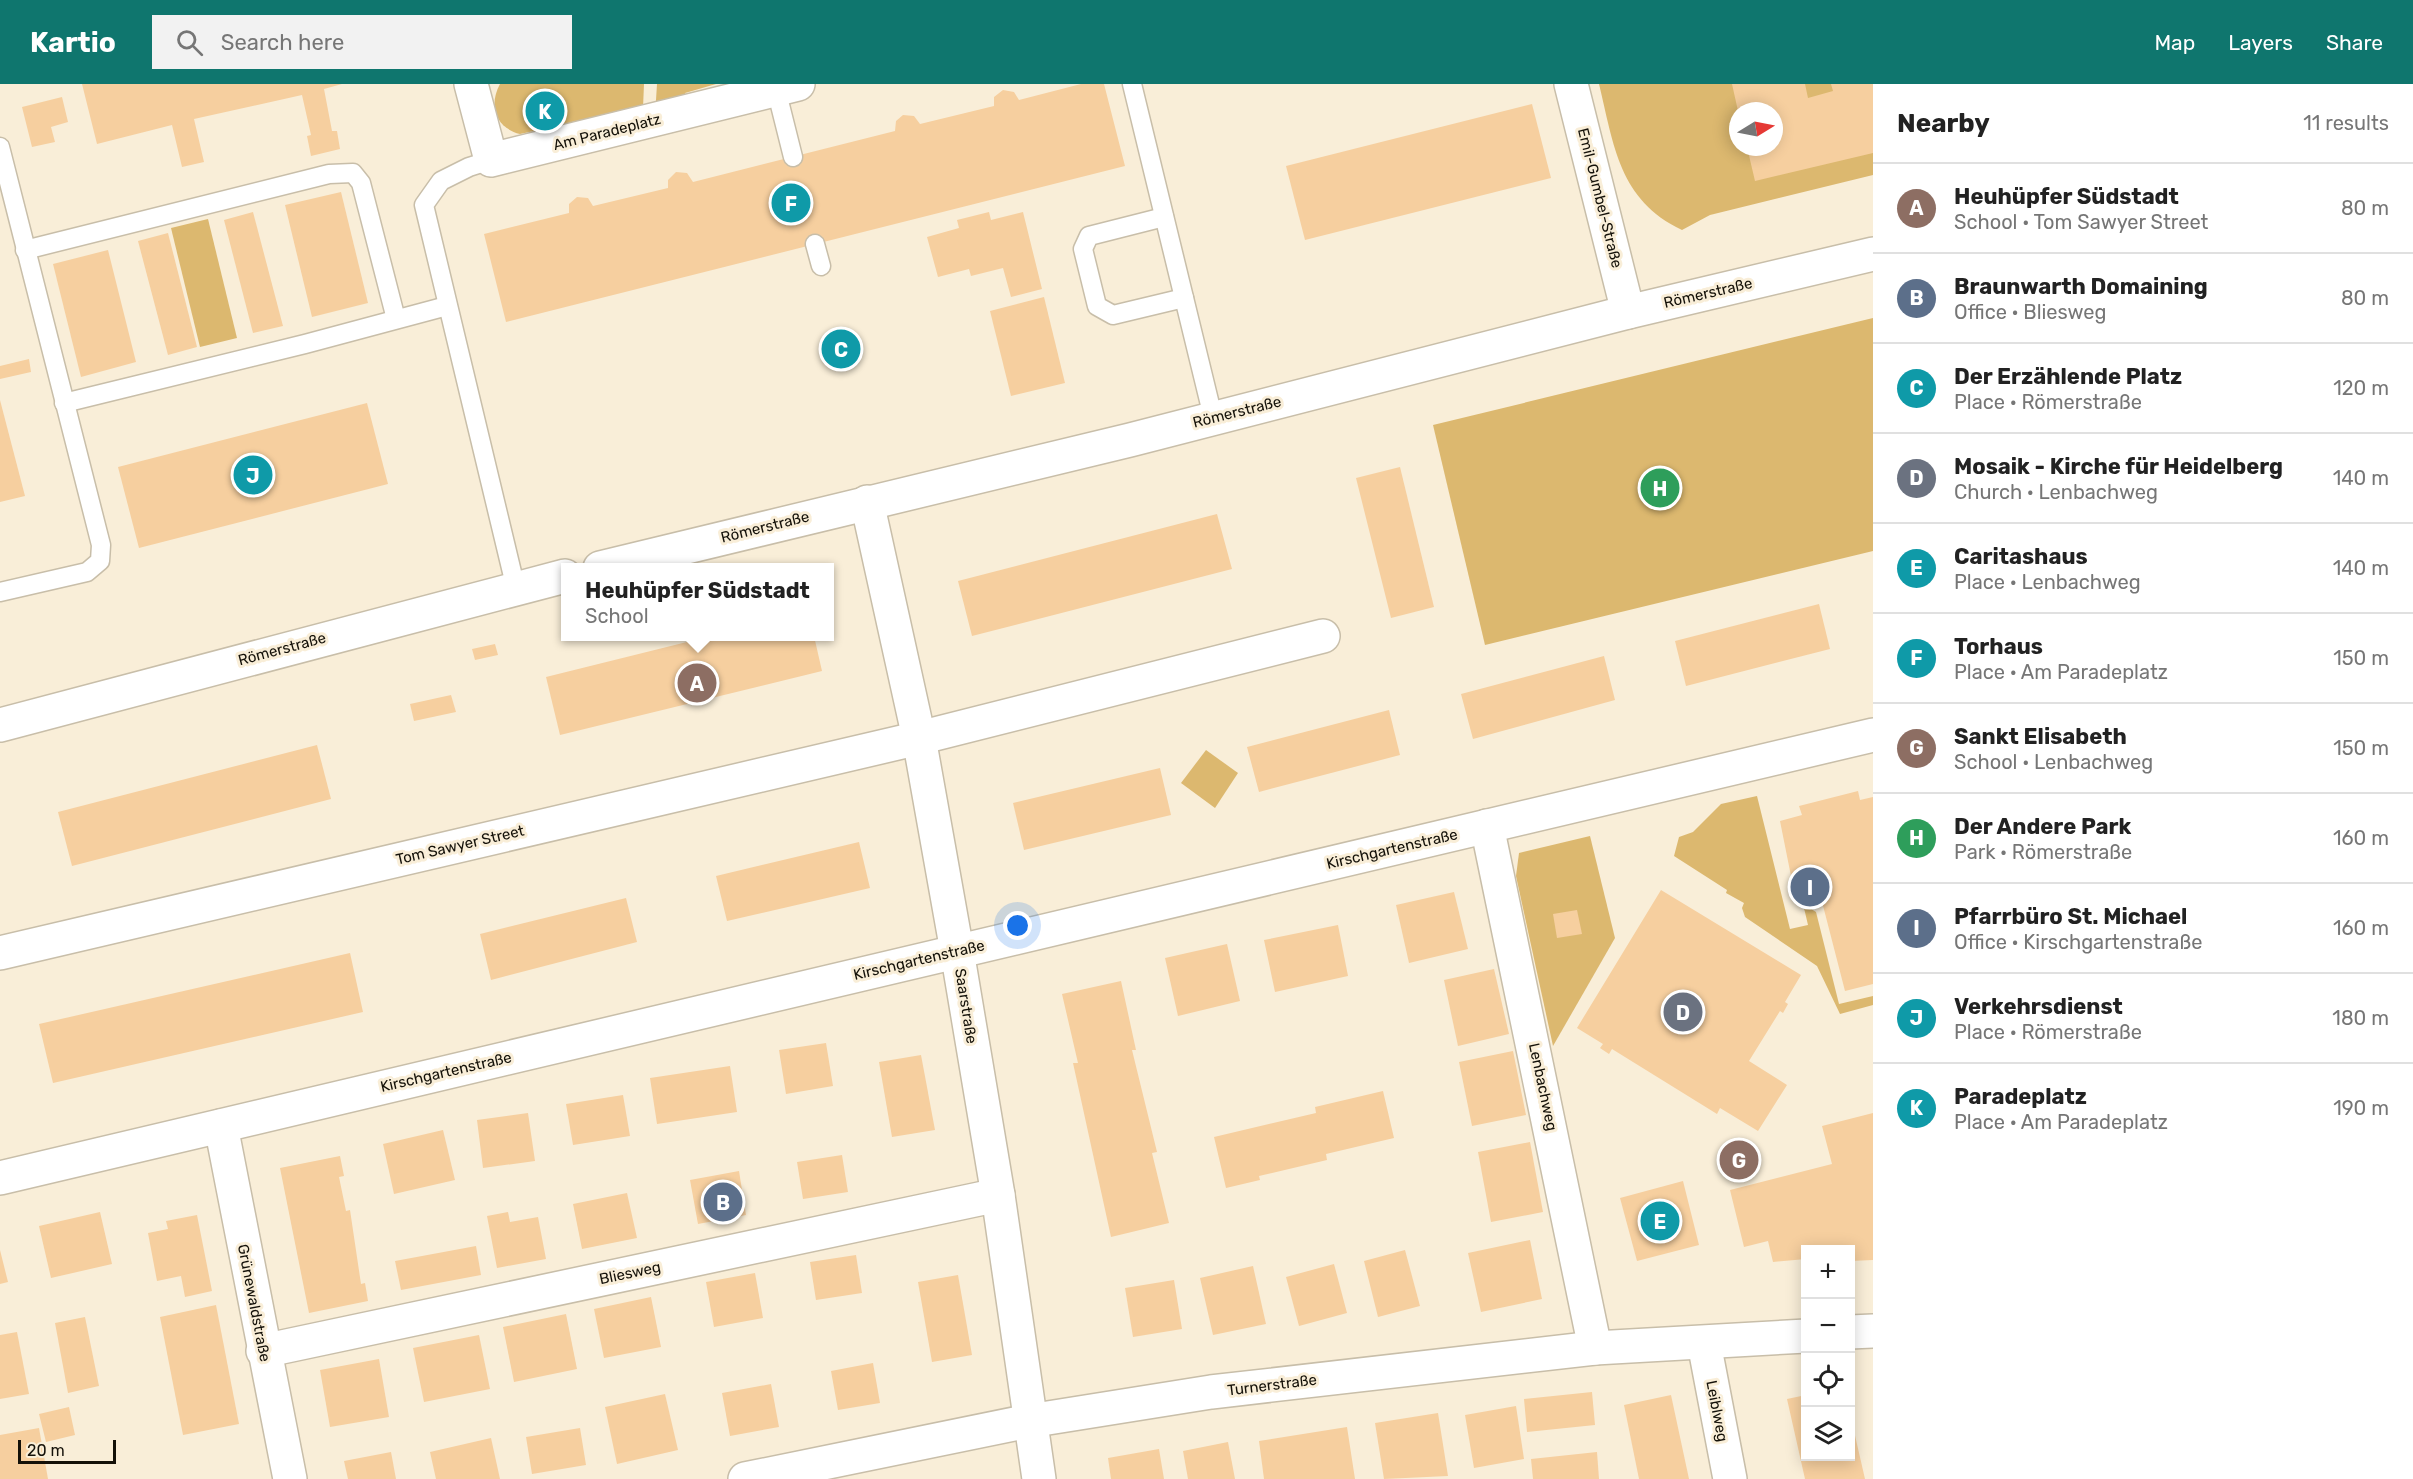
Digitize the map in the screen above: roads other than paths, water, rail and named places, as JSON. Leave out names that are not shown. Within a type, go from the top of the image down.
[{"type":"street","points":[[471,84],[491,160]]},
{"type":"street","name":"Emil-Gumbel-Straße","points":[[1571,84],[1628,312]]},
{"type":"street","name":"Am Paradeplatz","points":[[491,160],[787,87]]},
{"type":"street","name":"Römerstraße","points":[[616,563],[1130,440],[1628,312],[1873,254]]},
{"type":"street","name":"Saarstraße","points":[[867,502],[919,738],[957,951],[998,1195],[1039,1479]]},
{"type":"street","name":"Römerstraße","points":[[0,725],[561,577]]},
{"type":"street","name":"Tom Sawyer Street","points":[[0,953],[919,738],[1323,636]]},
{"type":"street","name":"Kirschgartenstraße","points":[[0,1178],[1873,735]]},
{"type":"street","name":"Lenbachweg","points":[[1487,826],[1595,1348]]},
{"type":"street","name":"Grünewaldstraße","points":[[221,1126],[263,1351],[290,1479]]},
{"type":"street","name":"Bliesweg","points":[[263,1351],[998,1195]]},
{"type":"street","points":[[1855,1332],[1873,1330]]},
{"type":"street","name":"Turnerstraße","points":[[745,1479],[1029,1421],[1211,1392],[1595,1348],[1801,1336]]},
{"type":"street","name":"Leiblweg","points":[[1704,1343],[1730,1479]]},
{"type":"lane","points":[[1132,84],[1213,417]]},
{"type":"lane","points":[[787,87],[793,156]]},
{"type":"lane","points":[[0,147],[101,545],[99,561],[87,572],[0,592]]},
{"type":"lane","points":[[491,160],[469,167],[441,181],[424,205],[516,589]]},
{"type":"lane","points":[[25,250],[335,173],[353,172],[361,183],[396,319]]},
{"type":"lane","points":[[1164,216],[1089,236],[1083,249],[1097,306],[1113,315],[1184,298]]},
{"type":"lane","points":[[815,244],[821,266]]},
{"type":"lane","points":[[64,403],[305,344],[447,306]]},
{"type":"place","name":"Paradeplatz","points":[[545,111]]},
{"type":"place","name":"Torhaus","points":[[791,203]]},
{"type":"place","name":"Der Erzählende Platz","points":[[841,349]]},
{"type":"place","name":"Verkehrsdienst","points":[[253,475]]},
{"type":"place","name":"Der Andere Park","points":[[1660,488]]},
{"type":"place","name":"Heuhüpfer Südstadt","points":[[697,683]]},
{"type":"place","name":"Pfarrbüro St. Michael","points":[[1810,887]]},
{"type":"place","name":"Mosaik - Kirche für Heidelberg","points":[[1683,1012]]},
{"type":"place","name":"Sankt Elisabeth","points":[[1739,1160]]},
{"type":"place","name":"Braunwarth Domaining","points":[[723,1202]]},
{"type":"place","name":"Caritashaus","points":[[1660,1221]]}]
